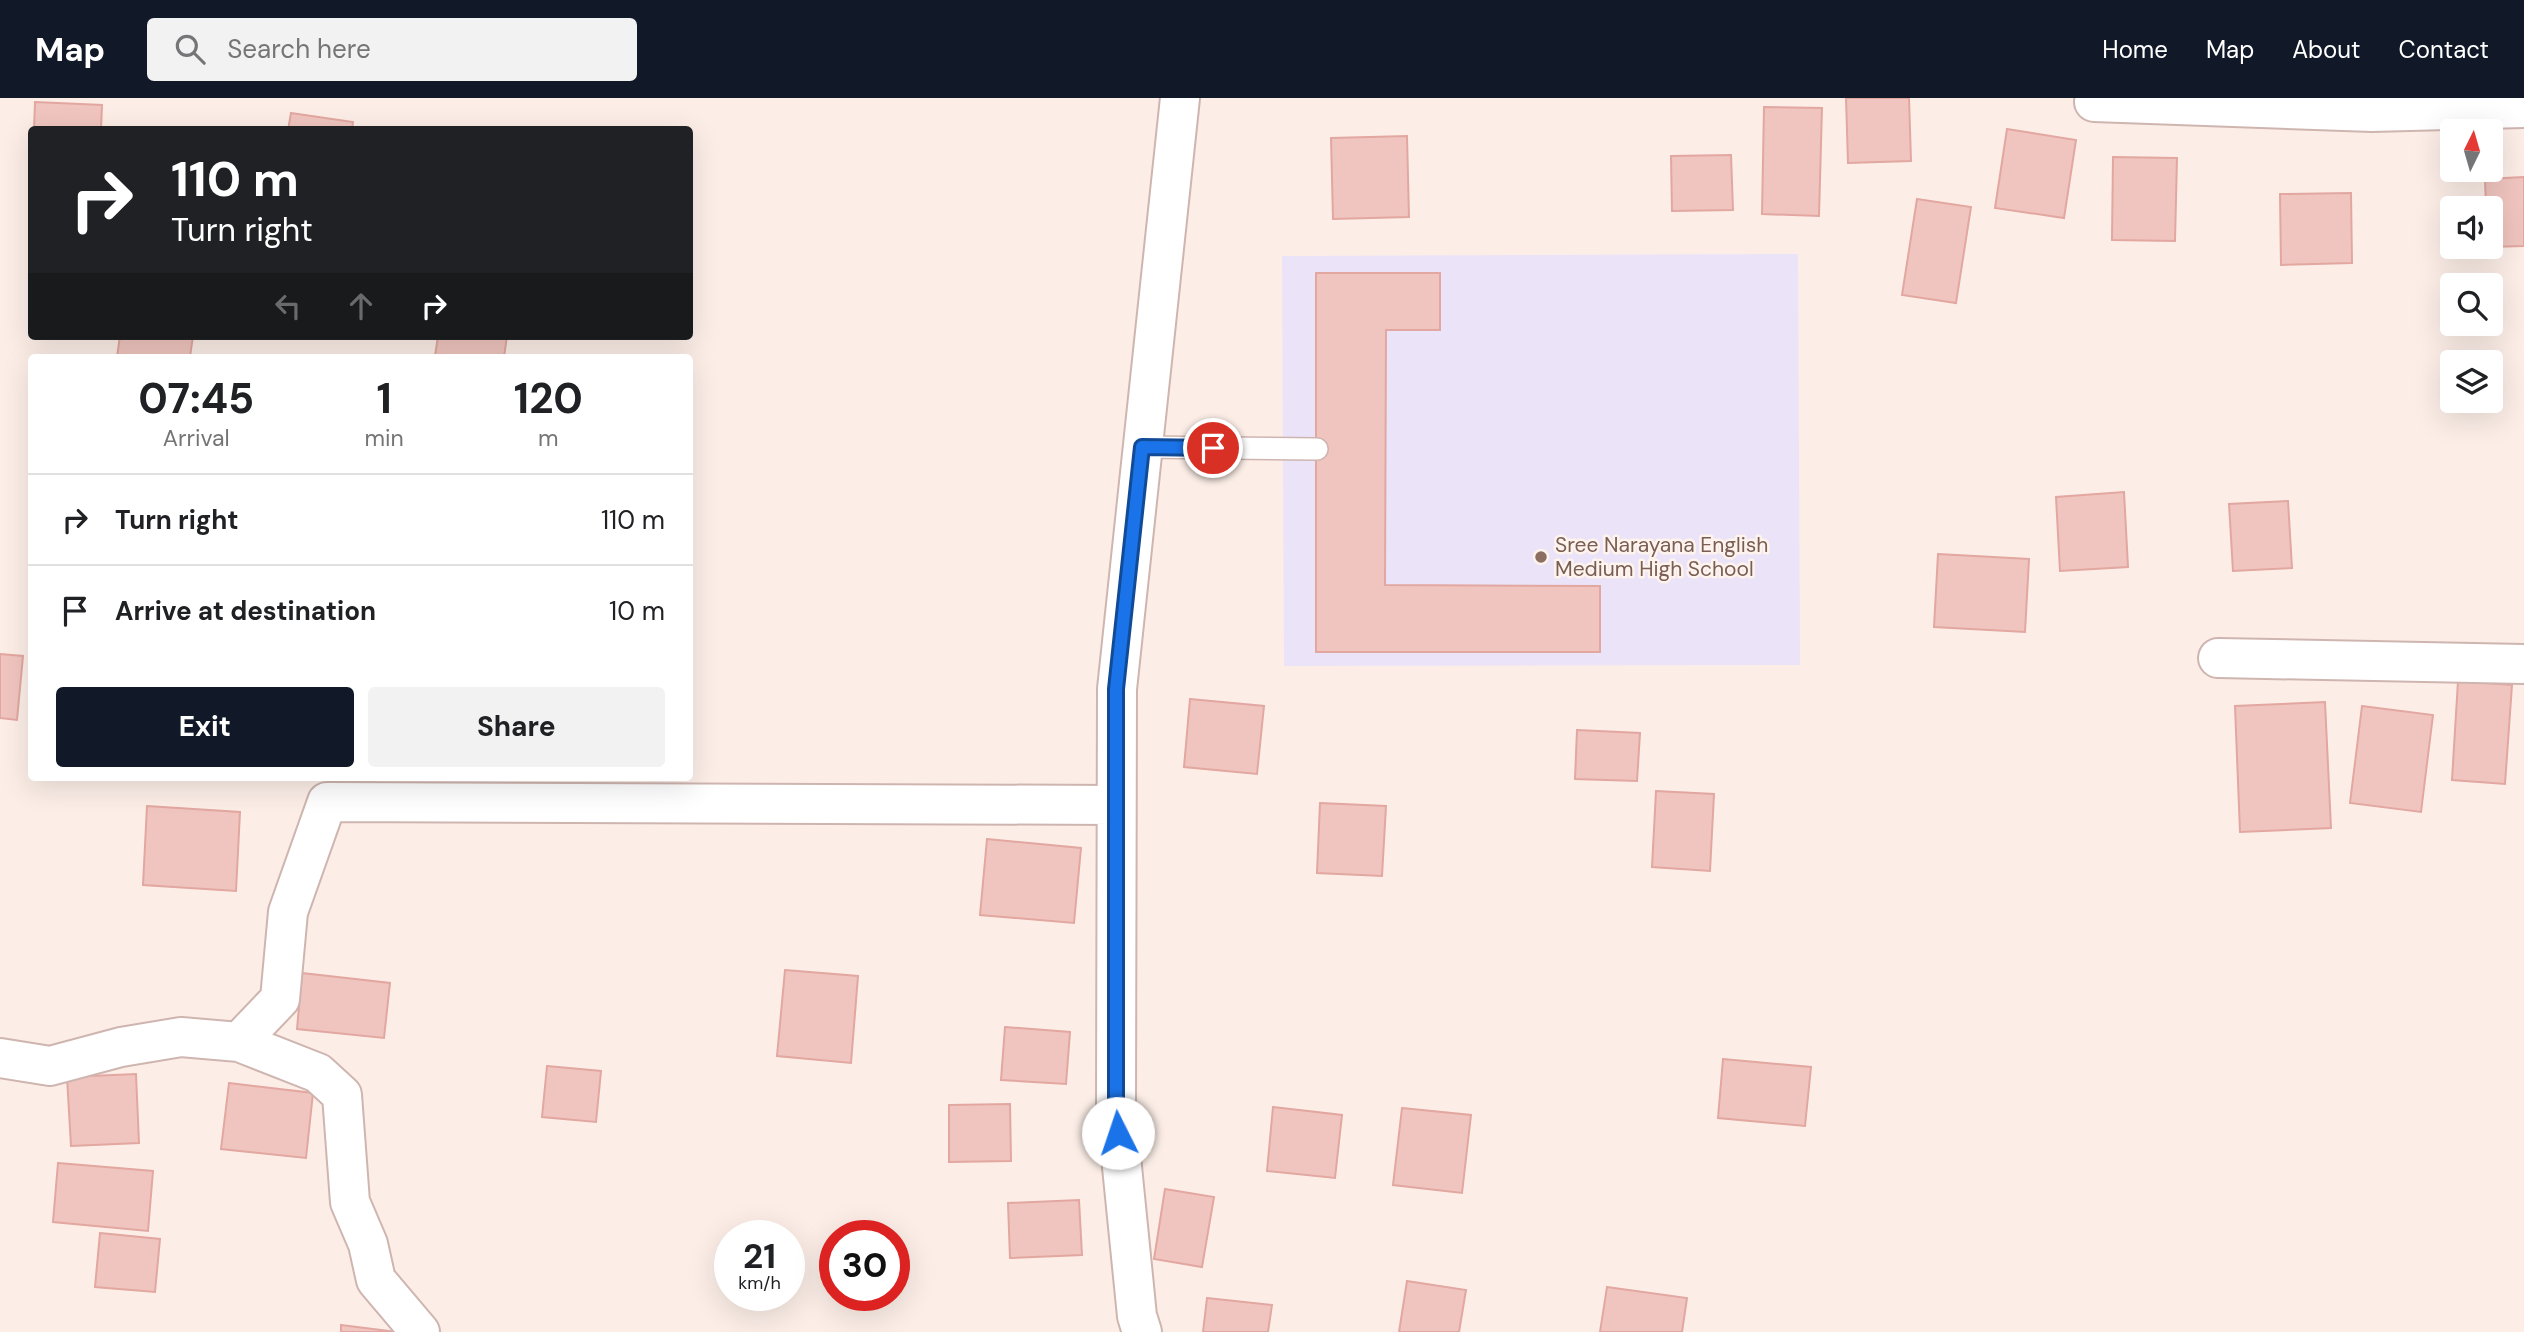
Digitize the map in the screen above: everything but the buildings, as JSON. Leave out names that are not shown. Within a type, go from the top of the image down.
[{"type":"street","points":[[1143,1332],[1137,1316],[1116,1107],[1116,689],[1180,98]]},
{"type":"street","points":[[2094,102],[2372,112],[2524,108]]},
{"type":"street","points":[[2218,658],[2524,664]]},
{"type":"street","points":[[239,1042],[280,999],[288,912],[327,803],[1116,805]]},
{"type":"street","points":[[0,1058],[50,1066],[121,1047],[181,1037],[239,1042],[318,1073],[342,1095],[350,1202],[368,1244],[376,1280],[420,1332]]},
{"type":"lane","points":[[1142,447],[1317,449]]},
{"type":"shaded area","name":"Sree Narayana English Medium High School","points":[[1798,254],[1800,665],[1284,666],[1282,256]]},
{"type":"place","name":"Sree Narayana English Medium High School","points":[[1541,557]]},
{"type":"route","points":[[1118,1133],[1116,689],[1142,447],[1213,448]]}]
